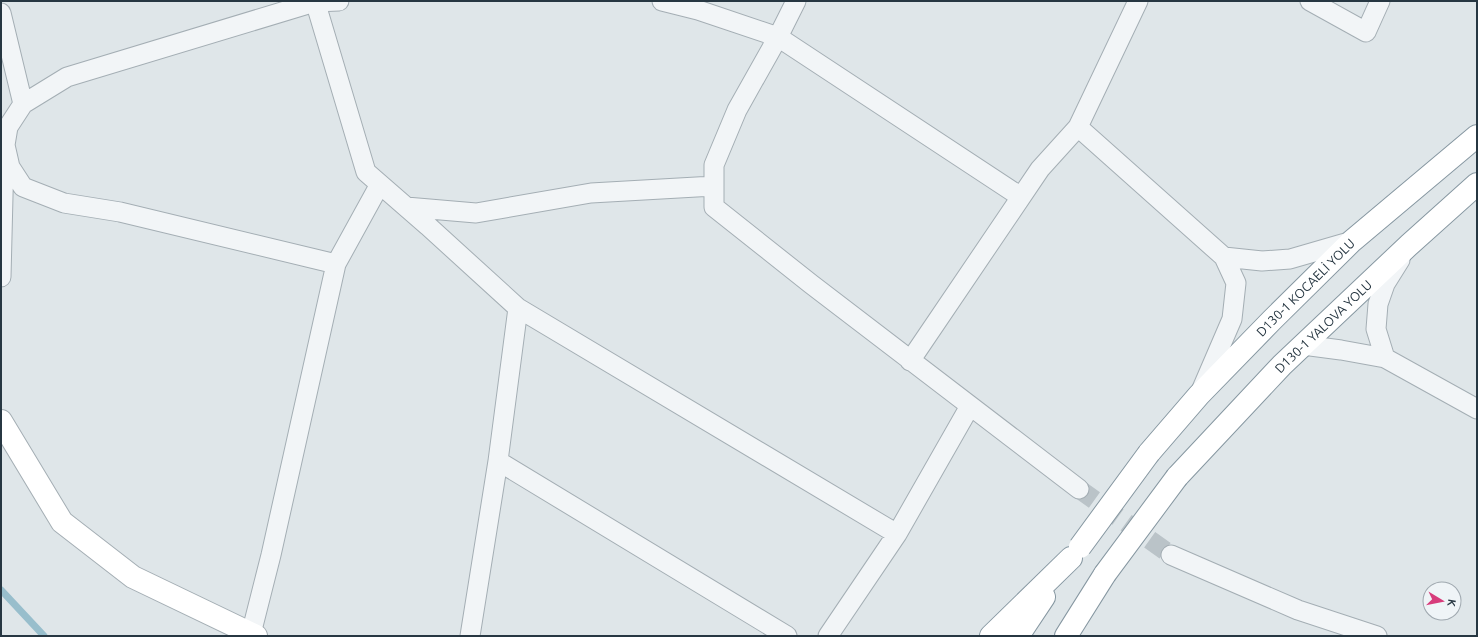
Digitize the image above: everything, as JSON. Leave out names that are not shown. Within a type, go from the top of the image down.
[{"type":"main road","name":"D130-1 KOCAELİ YOLU","points":[[1076,553],[1149,453],[1199,395],[1352,241],[1477,136]]},
{"type":"main road","name":"D130-1 YALOVA YOLU","points":[[1066,636],[1105,574],[1177,477],[1282,365],[1409,245],[1477,184]]},
{"type":"main road","points":[[1,421],[62,522],[133,577],[252,635]]},
{"type":"main road","points":[[991,636],[1076,553]]},
{"type":"main road","points":[[1018,636],[1076,553]]},
{"type":"street","points":[[315,1],[366,172],[518,308],[897,534]]},
{"type":"street","points":[[1,277],[4,134],[23,104],[67,77],[315,1],[339,1]]},
{"type":"street","points":[[662,1],[698,10],[778,37],[1021,197]]},
{"type":"street","points":[[796,1],[778,37],[737,110],[714,165],[714,207],[910,360],[1079,489]]},
{"type":"street","points":[[910,360],[1040,169],[1078,127],[1138,1]]},
{"type":"street","points":[[1310,1],[1366,32],[1380,1]]},
{"type":"street","points":[[1,13],[23,104]]},
{"type":"street","points":[[1078,127],[1224,257],[1236,283],[1232,319],[1199,395]]},
{"type":"street","points":[[4,134],[10,167],[23,187],[64,202],[120,212],[336,264]]},
{"type":"street","points":[[252,635],[336,264],[380,184]]},
{"type":"street","points":[[406,207],[476,213],[591,194],[714,186]]},
{"type":"street","points":[[1224,257],[1262,261],[1290,259],[1352,241]]},
{"type":"street","points":[[1385,358],[1376,329],[1378,304],[1385,284],[1409,245]]},
{"type":"street","points":[[470,636],[498,461],[518,308]]},
{"type":"street","points":[[1303,345],[1385,358],[1477,409]]},
{"type":"street","points":[[828,636],[897,534],[970,406]]},
{"type":"street","points":[[498,461],[787,636]]},
{"type":"street","points":[[1171,555],[1298,610],[1376,636]]},
{"type":"waterway","points":[[1,590],[44,636]]},
{"type":"tunnel","points":[[1079,489],[1171,555]]}]
